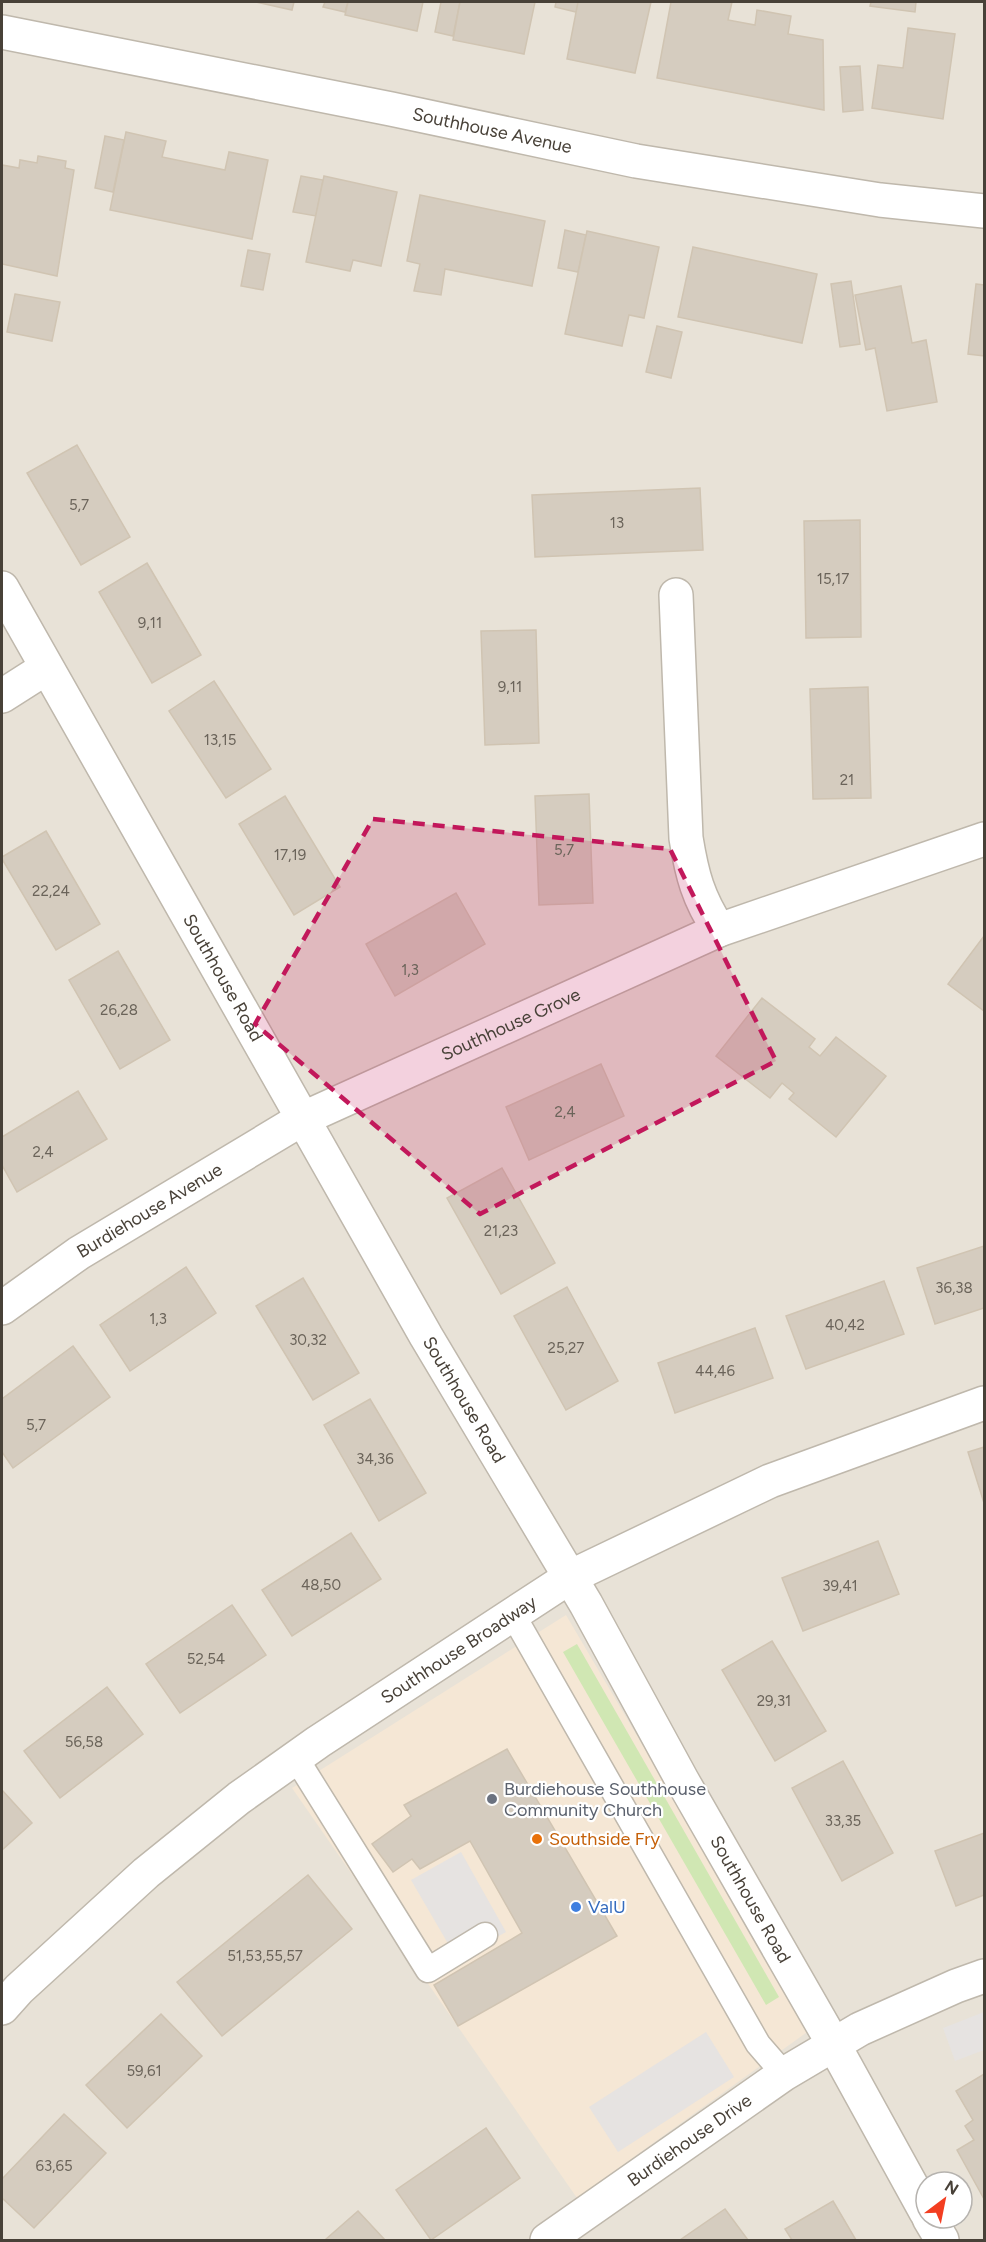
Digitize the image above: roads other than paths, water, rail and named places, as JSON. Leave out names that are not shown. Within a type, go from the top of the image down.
[{"type":"street","name":"Southhouse Avenue","points":[[2,32],[391,109],[636,161],[880,200],[984,211]]},
{"type":"street","name":"Southhouse Road","points":[[2,588],[426,1336],[570,1577],[914,2190]]},
{"type":"street","points":[[676,595],[686,838],[692,873],[703,905],[718,930]]},
{"type":"street","points":[[2,696],[46,668]]},
{"type":"street","name":"Southhouse Grove","points":[[302,1119],[718,930],[984,839]]},
{"type":"street","name":"Burdiehouse Avenue","points":[[2,1308],[79,1252],[302,1119]]},
{"type":"street","name":"Southhouse Broadway","points":[[2,2008],[19,1989],[146,1873],[239,1798],[570,1577],[770,1481],[984,1403]]},
{"type":"street","name":"Burdiehouse Drive","points":[[547,2241],[784,2074],[860,2029],[956,1986],[984,1976]]},
{"type":"lane","points":[[513,1614],[758,2044],[784,2074]]},
{"type":"lane","points":[[296,1758],[428,1970],[485,1935]]},
{"type":"place","name":"Burdiehouse Southhouse Community Church","points":[[492,1799]]},
{"type":"place","name":"Southside Fry","points":[[537,1839]]},
{"type":"place","name":"ValU","points":[[576,1907]]}]
